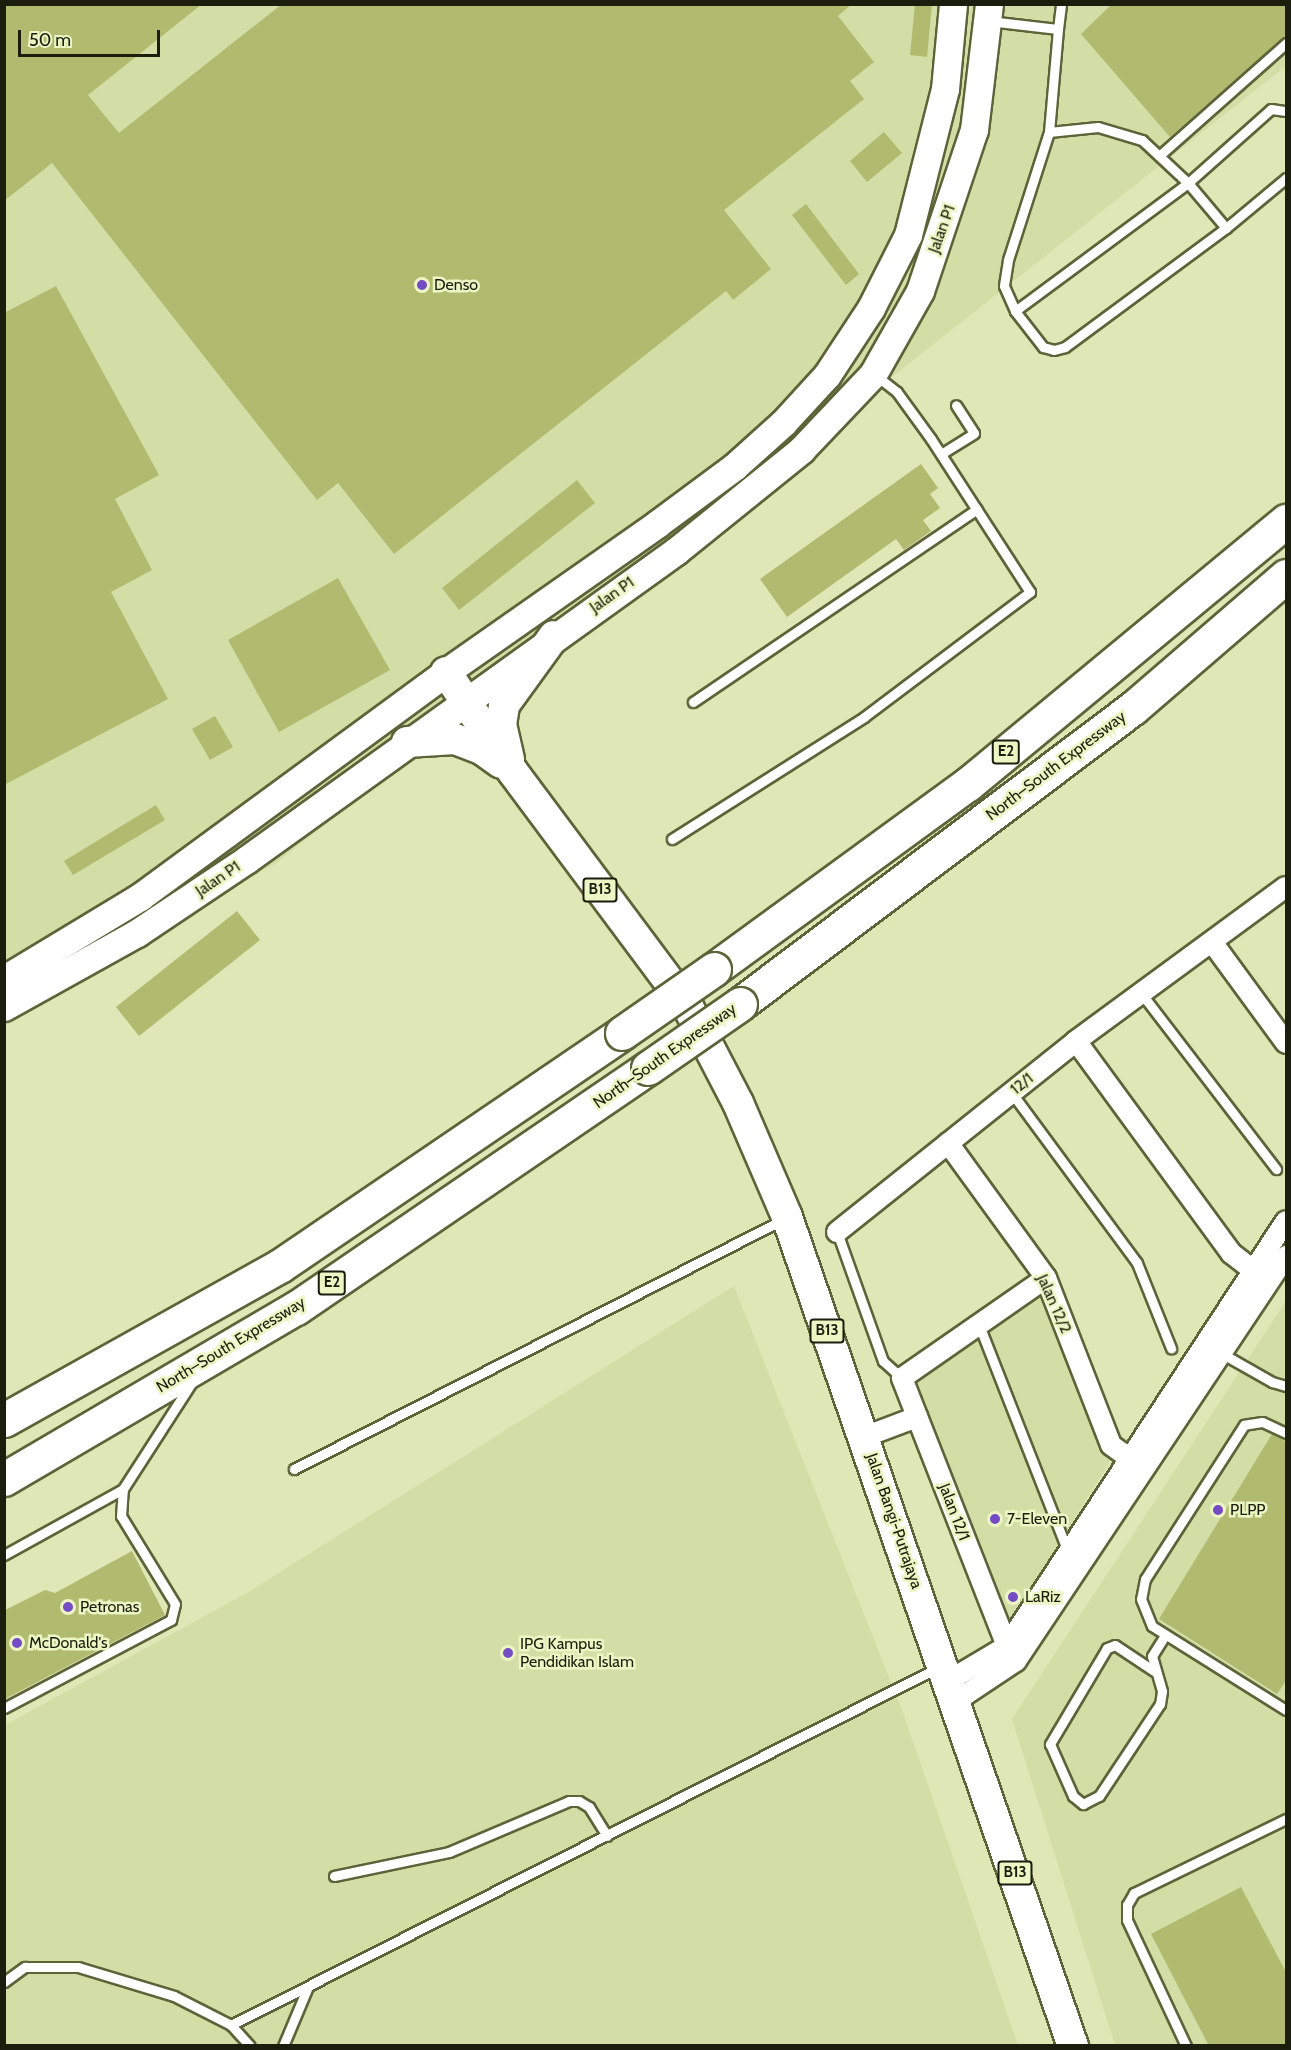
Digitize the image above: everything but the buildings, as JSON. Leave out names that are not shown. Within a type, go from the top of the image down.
[{"type":"highway","name":"E2","points":[[4,1420],[281,1264],[714,969],[968,784],[1287,521]]},
{"type":"highway","name":"North–South Expressway","points":[[4,1479],[296,1308],[740,1004],[1132,708],[1287,576]]},
{"type":"main road","name":"Jalan P1","points":[[4,979],[140,897],[236,845],[407,741],[465,700],[554,636],[667,538],[734,467],[783,423],[827,375],[871,308],[908,235],[929,162],[945,88],[953,4]]},
{"type":"main road","name":"Jalan P1","points":[[4,1007],[137,933],[236,845],[446,672],[667,538],[801,450],[873,374],[920,291],[949,211],[974,130],[989,13]]},
{"type":"main road","points":[[513,772],[501,725],[504,705],[554,636]]},
{"type":"main road","name":"B13","points":[[446,672],[513,772]]},
{"type":"main road","points":[[407,741],[442,738],[462,741],[483,750],[513,772]]},
{"type":"main road","name":"Jalan Bangi-Putrajaya","points":[[513,772],[688,1007],[738,1103],[787,1217],[950,1682],[1073,2046]]},
{"type":"street","name":"12/1","points":[[837,1232],[1076,1041],[1212,942],[1285,893]]},
{"type":"street","points":[[1212,942],[1287,1043]]},
{"type":"street","points":[[1076,1041],[1231,1253],[1261,1277]]},
{"type":"street","name":"Jalan 12/2","points":[[948,1143],[1046,1278],[1111,1444],[1137,1464]]},
{"type":"street","points":[[950,1682],[1016,1661],[1137,1464],[1261,1277],[1287,1221]]},
{"type":"street","points":[[1261,1277],[1287,1256]]},
{"type":"street","points":[[902,1378],[1046,1278]]},
{"type":"street","name":"Jalan 12/1","points":[[902,1378],[1007,1646]]},
{"type":"street","points":[[864,1437],[917,1418]]},
{"type":"street","points":[[950,1682],[1007,1646],[1068,1552],[1137,1464]]},
{"type":"lane","points":[[1061,4],[1049,132],[1008,260],[1004,286],[1015,310],[1043,347],[1054,350],[1065,347],[1226,228],[1287,178]]},
{"type":"lane","points":[[989,13],[1058,29]]},
{"type":"lane","points":[[1160,155],[1287,44]]},
{"type":"lane","points":[[1015,310],[1188,183],[1271,110],[1287,111]]},
{"type":"lane","points":[[1049,132],[1098,127],[1118,130],[1142,140],[1188,183],[1226,228]]},
{"type":"lane","points":[[672,839],[864,717],[1030,592],[941,454],[897,392],[873,374]]},
{"type":"lane","points":[[941,454],[974,433],[956,405]]},
{"type":"lane","points":[[693,702],[977,509]]},
{"type":"lane","points":[[1142,993],[1276,1169]]},
{"type":"lane","points":[[1011,1092],[1137,1263],[1171,1348]]},
{"type":"lane","points":[[294,1469],[787,1217]]},
{"type":"lane","points":[[837,1232],[883,1361],[902,1378]]},
{"type":"lane","points":[[979,1325],[1068,1552]]},
{"type":"lane","points":[[1214,1348],[1272,1382],[1287,1386]]},
{"type":"lane","points":[[4,1555],[123,1489],[207,1360]]},
{"type":"lane","points":[[1287,1433],[1262,1422],[1244,1425],[1144,1579],[1141,1599],[1152,1626],[1287,1710]]},
{"type":"lane","points":[[4,1708],[171,1620],[175,1604],[121,1516],[123,1489]]},
{"type":"lane","points":[[1154,1671],[1115,1645],[1107,1648],[1053,1738],[1052,1752],[1073,1796],[1083,1804],[1099,1796],[1160,1704],[1162,1691],[1154,1671],[1152,1656],[1165,1635]]},
{"type":"lane","points":[[231,2025],[307,1989],[607,1836],[950,1682]]},
{"type":"lane","points":[[334,1876],[449,1852],[569,1801],[579,1801],[589,1807],[607,1836]]},
{"type":"lane","points":[[1186,2046],[1127,1920],[1127,1905],[1134,1893],[1287,1820]]},
{"type":"lane","points":[[4,1982],[25,1967],[78,1967],[174,1995],[231,2025],[250,2046]]},
{"type":"lane","points":[[283,2046],[307,1989]]},
{"type":"shaded area","points":[[5,5],[1286,5],[1286,66],[275,864],[5,1019]]},
{"type":"shaded area","name":"IPG Kampus Pendidikan Islam","points":[[734,1286],[903,1713],[1018,2045],[5,2046],[5,1725],[247,1593]]},
{"type":"shaded area","points":[[1043,1288],[1110,1462],[1007,1625],[912,1379]]},
{"type":"shaded area","name":"PLPP","points":[[1286,1301],[1286,2045],[1115,2045],[1012,1719]]},
{"type":"place","name":"Denso","points":[[422,285]]},
{"type":"place","name":"PLPP","points":[[1218,1510]]},
{"type":"place","name":"7-Eleven","points":[[995,1519]]},
{"type":"place","name":"LaRiz","points":[[1013,1597]]},
{"type":"place","name":"Petronas","points":[[68,1607]]},
{"type":"place","name":"McDonald's","points":[[17,1643]]},
{"type":"place","name":"IPG Kampus Pendidikan Islam","points":[[508,1653]]}]
